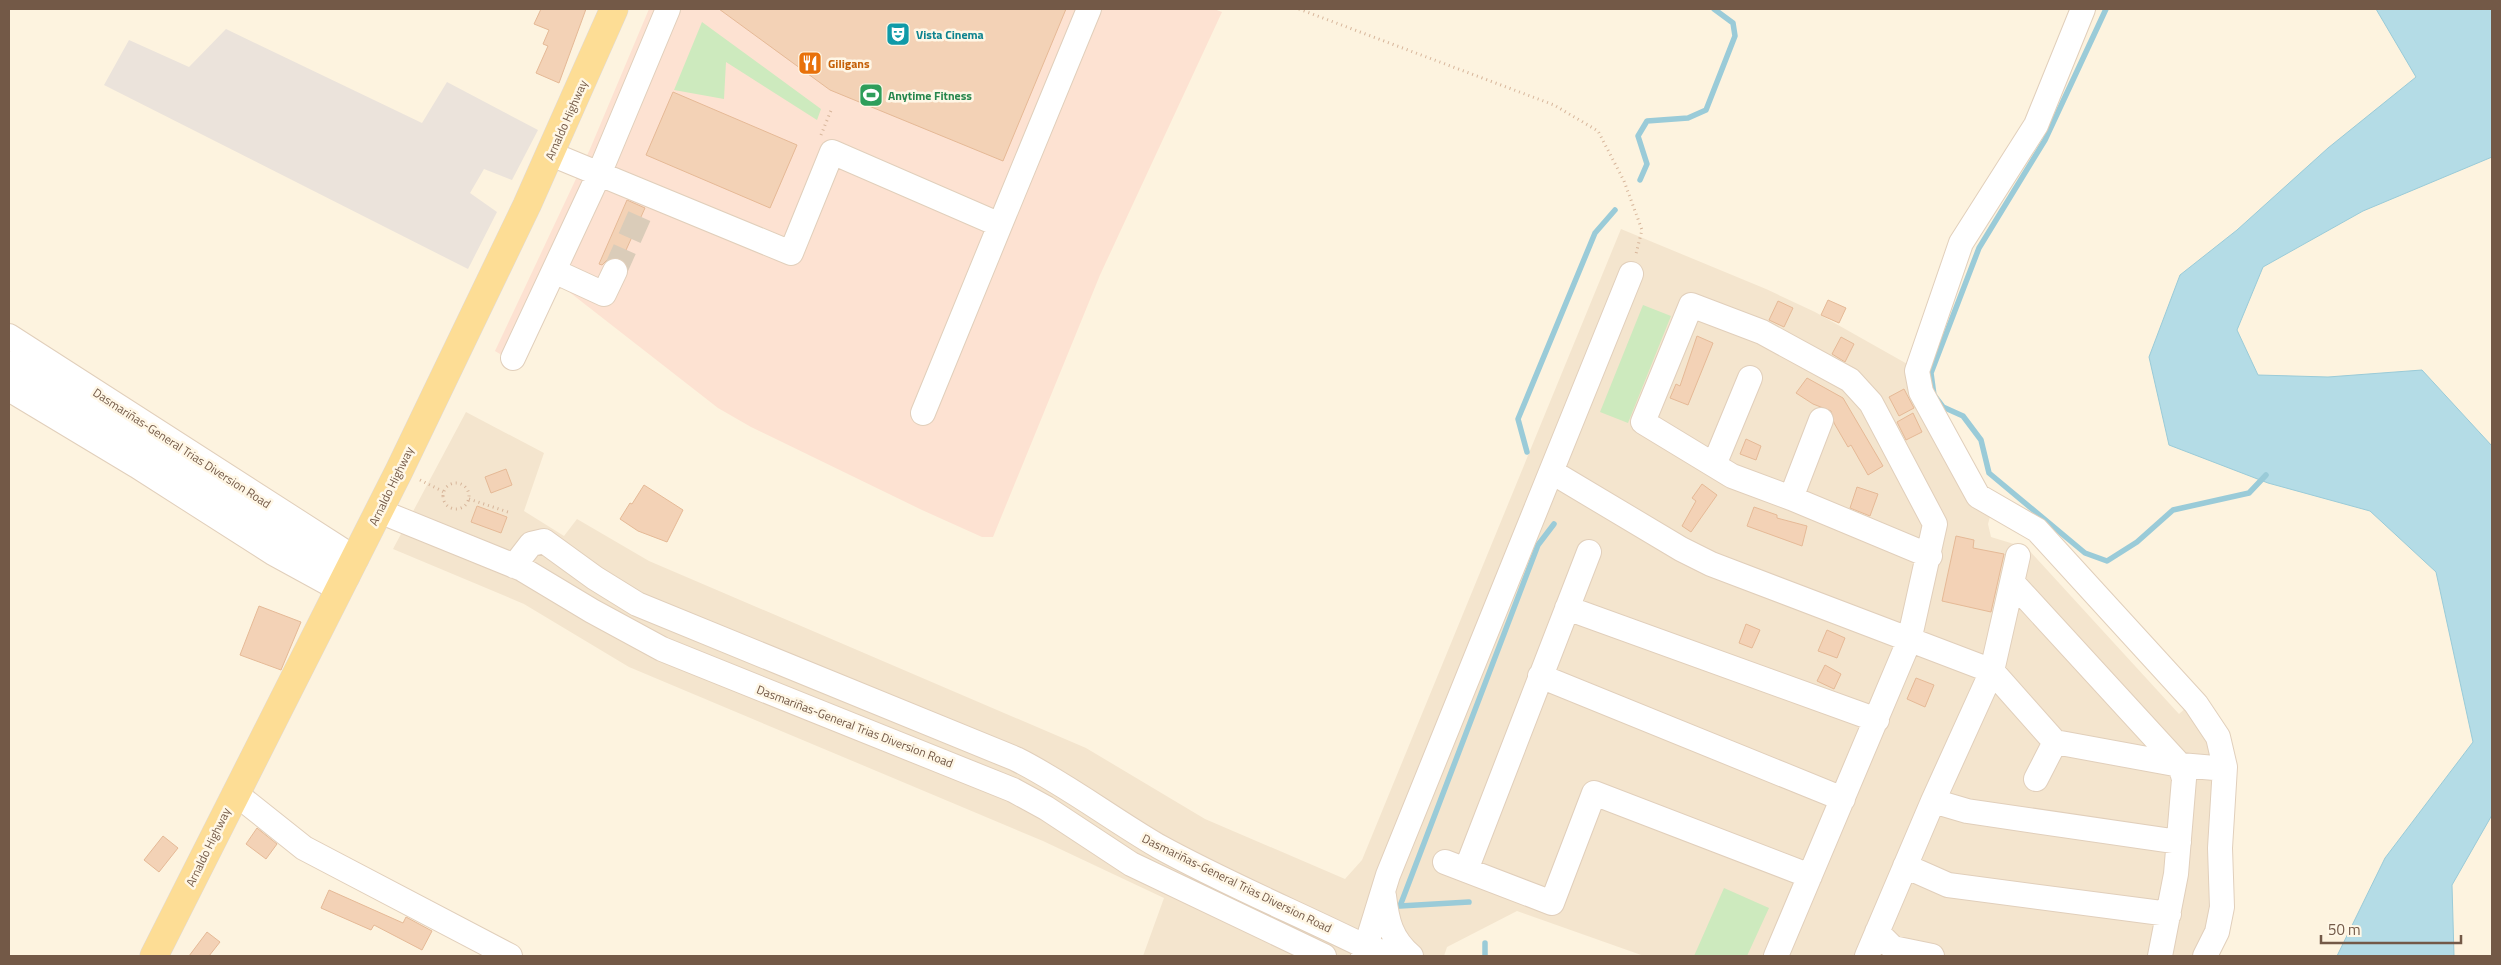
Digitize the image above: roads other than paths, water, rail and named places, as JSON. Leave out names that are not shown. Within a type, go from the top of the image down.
[{"type":"main road","name":"Arnaldo Highway","points":[[154,956],[235,793],[348,576],[551,154],[614,9]]},
{"type":"street","points":[[514,358],[599,174],[668,9]]},
{"type":"street","points":[[923,413],[1089,9]]},
{"type":"street","points":[[2083,9],[2036,125],[1961,243],[1917,371],[1918,381],[1921,392],[1978,496],[2037,530],[2196,704],[2218,737],[2225,767],[2220,848],[2222,908],[2217,932],[2205,956]]},
{"type":"street","points":[[551,154],[599,174],[646,201],[791,253],[832,152],[1000,224]]},
{"type":"street","points":[[554,271],[604,294],[615,271]]},
{"type":"street","points":[[1364,951],[1383,891],[1631,274]]},
{"type":"street","points":[[1776,956],[1909,641],[1930,556],[1936,524],[1871,403],[1850,380],[1762,332],[1691,304],[1643,422],[1732,476],[1791,498],[1930,556]]},
{"type":"street","name":"Dasmariñas-General Trias Diversion Road","points":[[9,336],[348,576]]},
{"type":"street","name":"Dasmariñas-General Trias Diversion Road","points":[[9,363],[348,576]]},
{"type":"street","points":[[1714,465],[1750,378]]},
{"type":"street","points":[[9,389],[137,466],[273,553],[348,576]]},
{"type":"street","points":[[1791,498],[1821,420]]},
{"type":"street","points":[[1552,472],[1696,556],[1909,641],[1992,671],[2055,742],[2180,766],[2215,768]]},
{"type":"street","name":"Dasmariñas-General Trias Diversion Road","points":[[379,511],[514,566],[552,585],[612,623],[662,649],[1013,790],[1046,808],[1131,864],[1303,949],[1324,956]]},
{"type":"street","name":"Dasmariñas-General Trias Diversion Road","points":[[514,566],[531,544],[544,541],[595,578],[637,604],[1016,759],[1063,784],[1121,824],[1177,856],[1328,928],[1364,951],[1396,956]]},
{"type":"street","points":[[1589,552],[1540,676],[1455,866],[1552,903],[1594,793],[1810,876]]},
{"type":"street","points":[[1867,956],[1933,801],[1992,671],[2018,556]]},
{"type":"street","points":[[2013,583],[2180,766],[2184,779],[2179,842],[2169,914],[2160,956]]},
{"type":"street","points":[[1567,608],[1877,720]]},
{"type":"street","points":[[1540,676],[1843,799]]},
{"type":"street","points":[[2036,779],[2055,742]]},
{"type":"street","points":[[235,793],[304,848],[510,956]]},
{"type":"street","points":[[1933,801],[1966,811],[2179,842]]},
{"type":"street","points":[[1905,866],[1948,885],[2169,914]]},
{"type":"street","points":[[1253,923],[1282,931],[1342,928],[1362,917],[1383,891]]},
{"type":"street","points":[[1383,891],[1386,920],[1392,934],[1400,947],[1411,956]]},
{"type":"street","points":[[1877,932],[1893,948],[1932,956]]},
{"type":"water","points":[[2376,9],[2492,9],[2492,157],[2363,211],[2263,267],[2237,330],[2258,375],[2328,377],[2422,370],[2492,446],[2492,815],[2452,885],[2454,956],[2337,956],[2385,858],[2473,742],[2436,572],[2370,511],[2268,483],[2169,445],[2149,357],[2180,275],[2237,230],[2328,148],[2416,77]]},
{"type":"waterway","points":[[1640,180],[1647,164],[1638,136],[1647,121],[1688,118],[1706,110],[1735,36],[1733,23],[1714,9]]},
{"type":"waterway","points":[[2106,9],[2045,140],[1979,248],[1931,373],[1934,395],[1943,407],[1963,416],[1981,440],[1989,473],[2085,553],[2107,561],[2137,542],[2173,510],[2249,493],[2266,475]]},
{"type":"waterway","points":[[1527,452],[1518,419],[1595,233],[1615,210]]},
{"type":"waterway","points":[[1469,902],[1400,906],[1538,545],[1554,524]]},
{"type":"waterway","points":[[1485,943],[1485,956]]},
{"type":"tunnel","points":[[615,271],[643,208]]},
{"type":"place","name":"Vista Cinema","points":[[898,34]]},
{"type":"place","name":"Giligans","points":[[810,63]]},
{"type":"place","name":"Anytime Fitness","points":[[871,95]]}]
